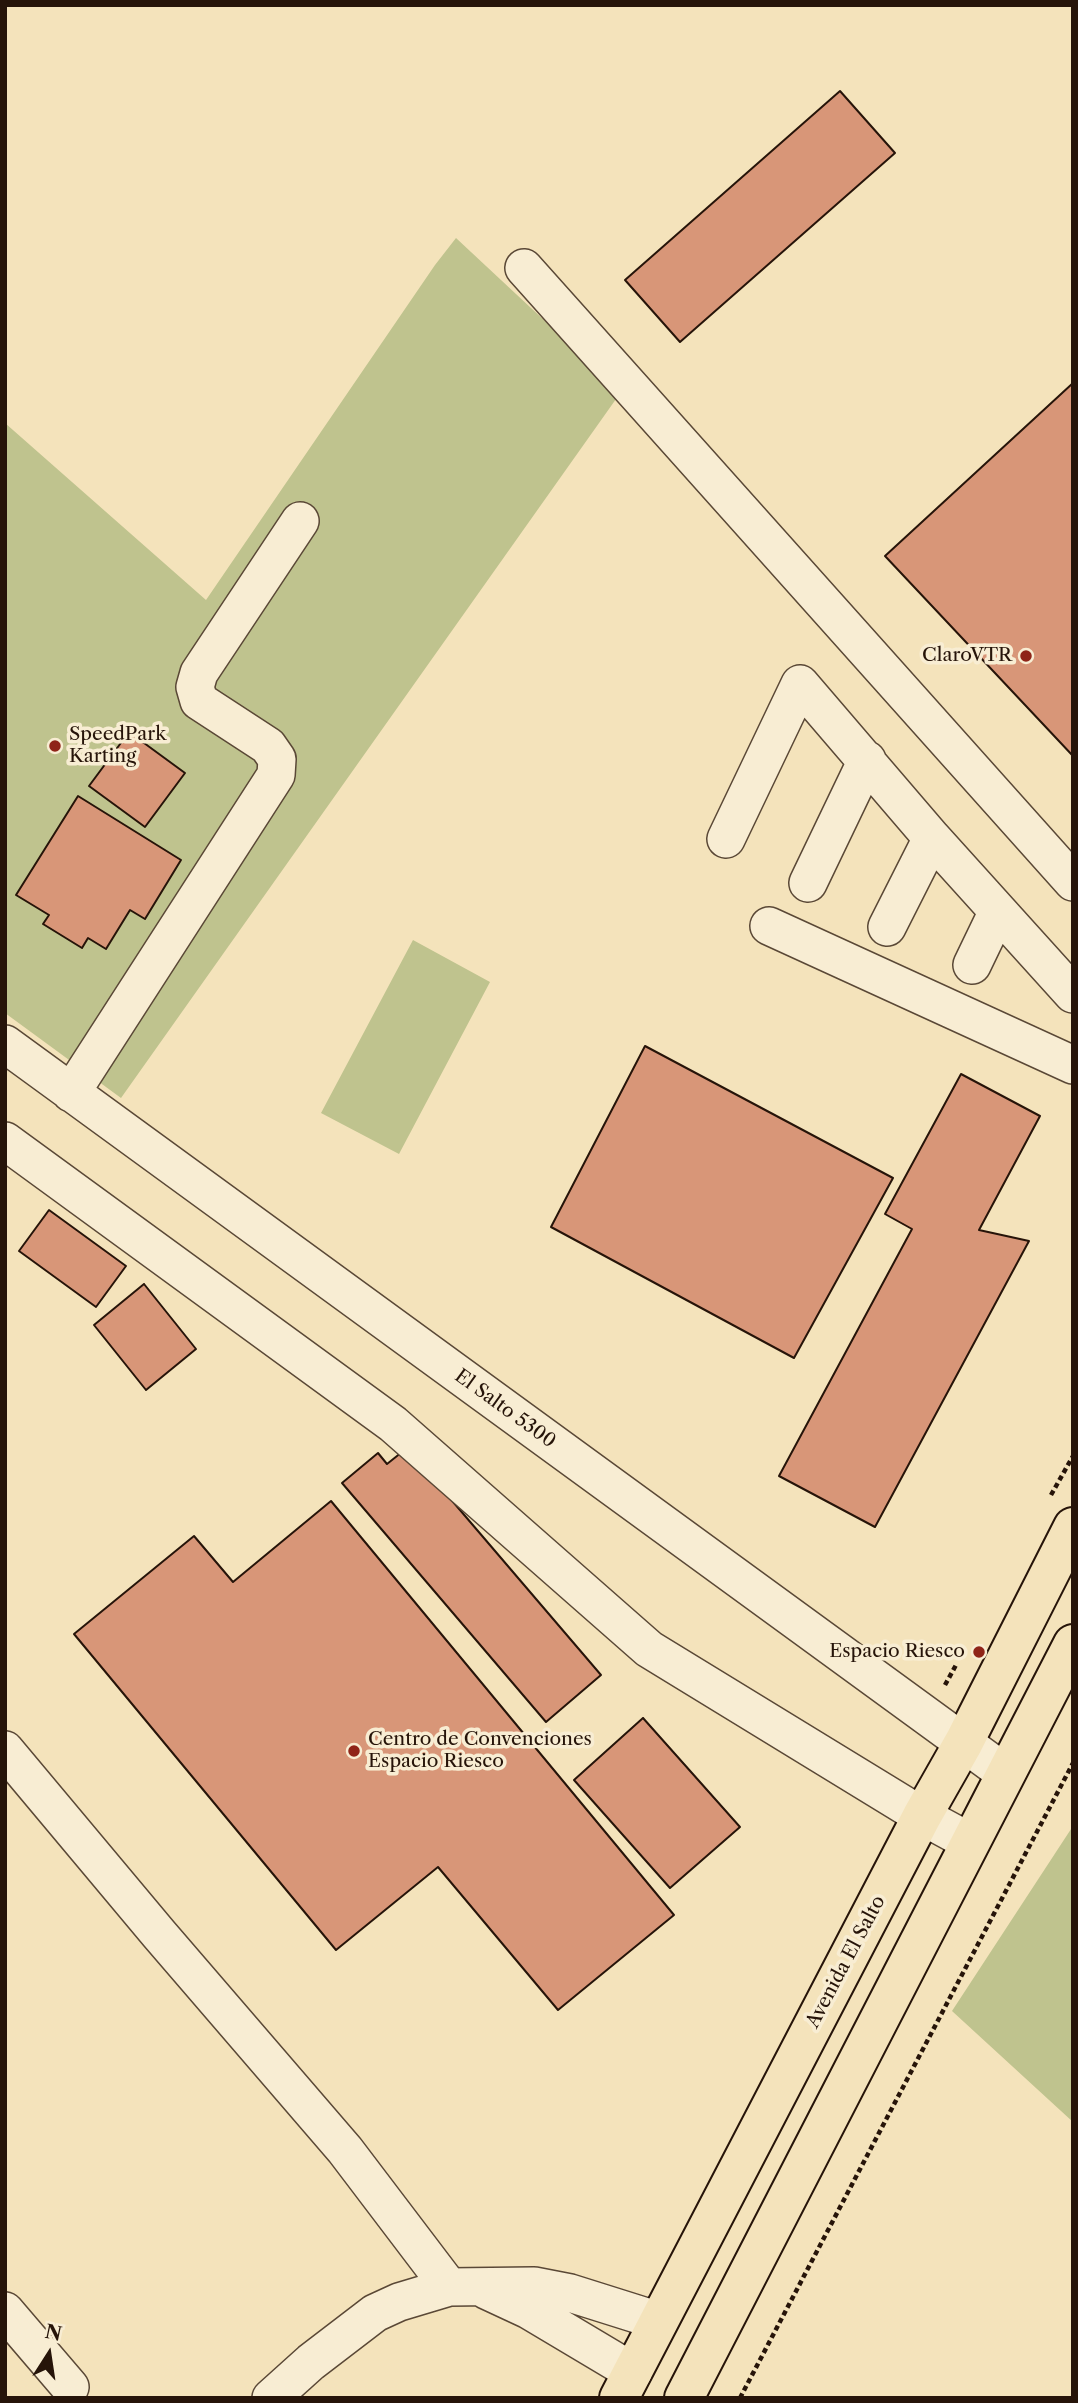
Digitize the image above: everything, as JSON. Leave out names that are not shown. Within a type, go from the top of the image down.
[{"type":"main road","name":"Avenida El Salto","points":[[626,2385],[922,1816],[964,1742],[1073,1527]]},
{"type":"main road","points":[[684,2398],[1073,1644]]},
{"type":"lane","points":[[524,268],[1073,882]]},
{"type":"lane","points":[[71,1093],[276,775],[277,759],[268,746],[199,701],[195,687],[199,673],[300,521]]},
{"type":"lane","points":[[726,839],[800,684],[932,838],[1073,994]]},
{"type":"lane","points":[[808,883],[867,760]]},
{"type":"lane","points":[[887,927],[932,838]]},
{"type":"lane","points":[[972,965],[998,911]]},
{"type":"lane","points":[[769,926],[1073,1065]]},
{"type":"lane","name":"El Salto 5300","points":[[5,1044],[1005,1773]]},
{"type":"lane","points":[[5,1141],[393,1424],[649,1649],[922,1816],[970,1842]]},
{"type":"lane","points":[[5,1750],[159,1934],[462,2286],[529,2310],[626,2385]]},
{"type":"lane","points":[[271,2398],[311,2362],[375,2313],[399,2302],[462,2286],[534,2286],[570,2293],[659,2321]]},
{"type":"lane","points":[[5,2311],[70,2387]]},
{"type":"path","points":[[740,2398],[1073,1763]]},
{"type":"green space","points":[[456,238],[621,392],[121,1098],[5,1013],[5,423],[206,600]]},
{"type":"green space","points":[[413,940],[490,982],[399,1154],[321,1113]]},
{"type":"green space","points":[[1073,1826],[1073,2122],[952,2011]]},
{"type":"building","points":[[840,91],[895,153],[680,342],[625,280]]},
{"type":"building","name":"ClaroVTR","points":[[1073,383],[1073,756],[885,556]]},
{"type":"building","points":[[129,732],[185,773],[145,827],[89,786]]},
{"type":"building","points":[[78,796],[181,860],[145,919],[130,910],[106,949],[88,938],[82,948],[43,924],[49,915],[16,895]]},
{"type":"building","points":[[645,1046],[893,1178],[794,1358],[551,1227]]},
{"type":"building","points":[[961,1074],[1040,1116],[979,1230],[1029,1241],[875,1527],[779,1476],[912,1229],[885,1214]]},
{"type":"building","points":[[49,1210],[126,1266],[96,1307],[19,1251]]},
{"type":"building","points":[[144,1284],[196,1349],[146,1390],[94,1325]]},
{"type":"building","points":[[407,1448],[601,1675],[546,1722],[342,1483],[378,1453],[387,1464]]},
{"type":"building","name":"Centro de Convenciones Espacio Riesco","points":[[331,1501],[674,1915],[558,2010],[438,1867],[336,1950],[74,1634],[194,1536],[233,1582]]},
{"type":"building","points":[[643,1718],[740,1827],[670,1888],[574,1780]]},
{"type":"place","name":"ClaroVTR","points":[[1026,656]]},
{"type":"place","name":"SpeedPark Karting","points":[[55,746]]},
{"type":"place","name":"Espacio Riesco","points":[[979,1652]]},
{"type":"place","name":"Centro de Convenciones Espacio Riesco","points":[[354,1751]]}]
